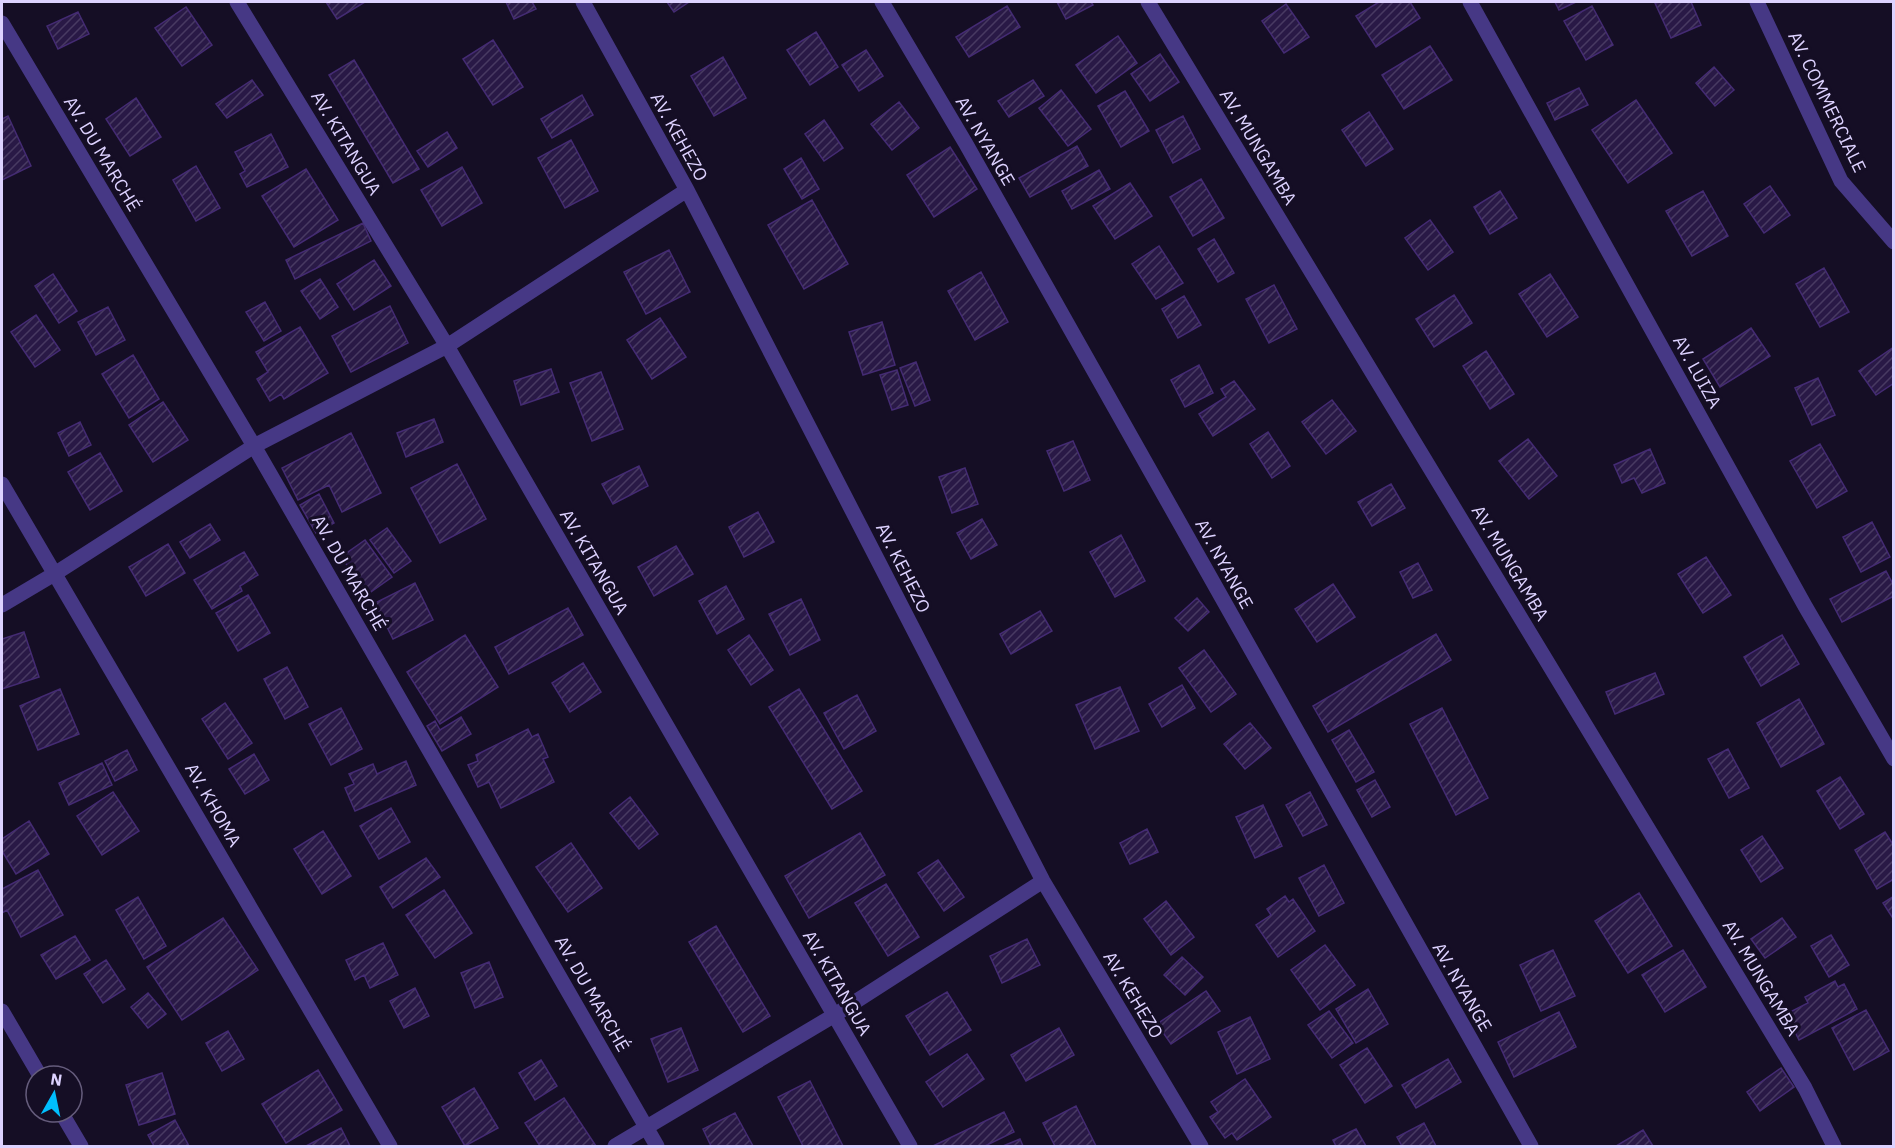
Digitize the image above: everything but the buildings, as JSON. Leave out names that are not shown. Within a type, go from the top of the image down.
[{"type":"street","name":"AV. KITANGUA","points":[[237,2],[447,346],[910,1146]]},
{"type":"street","name":"AV. KEHEZO","points":[[583,2],[687,190],[1043,881],[1201,1146]]},
{"type":"street","name":"AV. NYANGE","points":[[882,2],[966,144],[1532,1146]]},
{"type":"street","name":"AV. MUNGAMBA","points":[[1148,2],[1805,1088],[1833,1146]]},
{"type":"street","name":"AV. LUIZA","points":[[1470,2],[1805,606],[1893,759]]},
{"type":"street","name":"AV. COMMERCIALE","points":[[1757,2],[1841,181],[1893,242]]},
{"type":"street","name":"AV. DU MARCHÉ","points":[[2,23],[254,447],[657,1146]]},
{"type":"street","points":[[2,605],[254,447],[447,346],[687,190]]},
{"type":"street","name":"AV. KHOMA","points":[[2,484],[390,1146]]},
{"type":"street","points":[[615,1146],[833,1016],[1043,881]]},
{"type":"street","points":[[2,1011],[33,1064]]},
{"type":"street","points":[[68,1124],[81,1146]]}]
